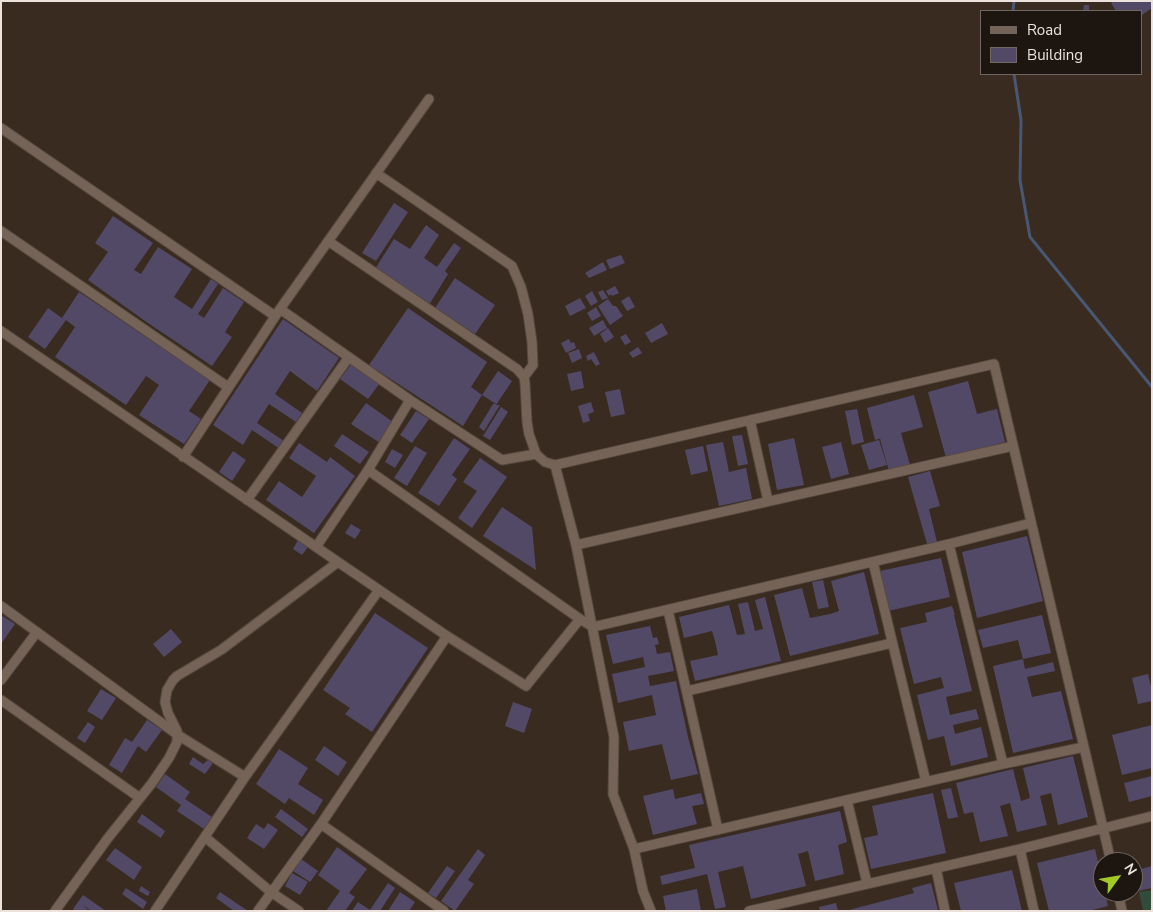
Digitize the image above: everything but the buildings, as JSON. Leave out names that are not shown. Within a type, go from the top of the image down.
[{"type":"street","points":[[183,456],[277,312],[429,99]]},
{"type":"street","points":[[1,128],[502,460],[536,454]]},
{"type":"street","points":[[376,173],[512,266],[521,287],[528,314],[532,342],[533,365],[524,377]]},
{"type":"street","points":[[1,231],[228,387]]},
{"type":"street","points":[[328,240],[517,369],[524,377],[528,422],[536,454],[545,462],[555,465],[994,364],[1109,852]]},
{"type":"street","points":[[1,331],[447,636],[526,686],[580,619]]},
{"type":"street","points":[[247,500],[349,357]]},
{"type":"street","points":[[316,547],[368,470],[410,400]]},
{"type":"street","points":[[750,420],[768,501]]},
{"type":"street","points":[[576,545],[1013,446]]},
{"type":"street","points":[[555,465],[576,545],[614,737],[613,794],[634,848],[642,891],[651,911]]},
{"type":"street","points":[[368,470],[593,627],[1031,523]]},
{"type":"street","points":[[949,544],[1003,764]]},
{"type":"street","points":[[55,911],[108,838],[152,783],[177,742],[178,735],[165,702],[167,690],[173,680],[221,650],[338,562]]},
{"type":"street","points":[[873,562],[926,782]]},
{"type":"street","points":[[155,911],[245,777],[379,590]]},
{"type":"street","points":[[1,606],[178,735],[245,777]]},
{"type":"street","points":[[668,610],[718,830]]},
{"type":"street","points":[[1,680],[37,632]]},
{"type":"street","points":[[258,911],[321,824],[447,636]]},
{"type":"street","points":[[687,691],[892,644]]},
{"type":"street","points":[[1,700],[140,798]]},
{"type":"street","points":[[634,848],[1084,747]]},
{"type":"street","points":[[847,800],[867,884]]},
{"type":"street","points":[[749,911],[1020,849],[1152,816]]},
{"type":"street","points":[[321,824],[444,911]]},
{"type":"street","points":[[205,837],[271,892],[299,911]]},
{"type":"street","points":[[1020,849],[1034,911]]},
{"type":"street","points":[[936,868],[945,911]]},
{"type":"green space","points":[[1152,890],[1152,911],[1143,911],[1141,902],[1143,902],[1143,891]]},
{"type":"waterway","points":[[1013,10],[1014,1]]},
{"type":"waterway","points":[[1014,75],[1021,120],[1020,180],[1030,237],[1152,387]]}]
